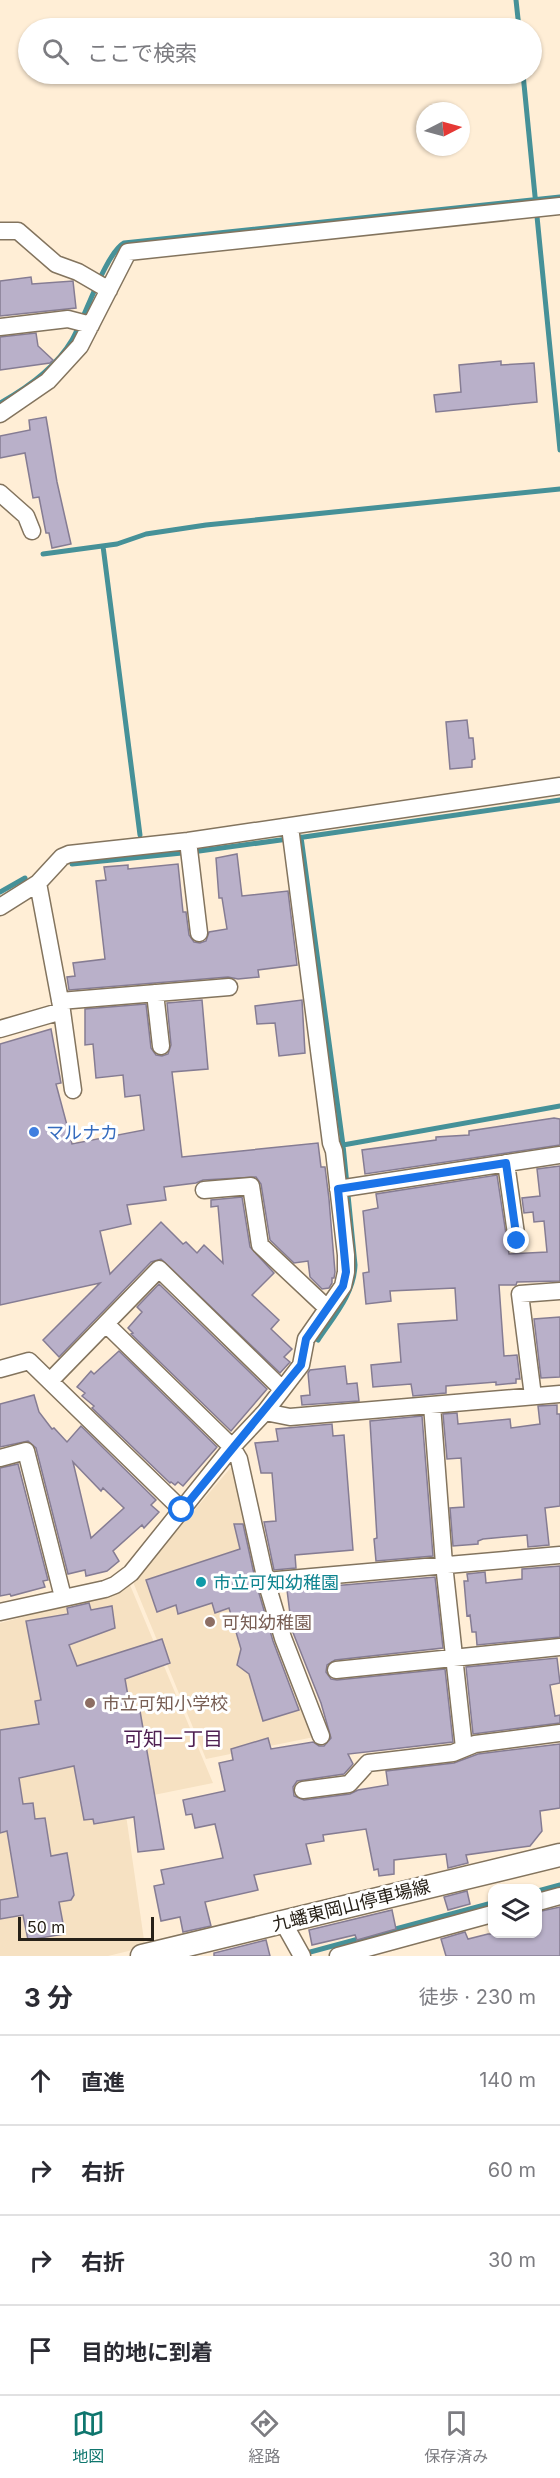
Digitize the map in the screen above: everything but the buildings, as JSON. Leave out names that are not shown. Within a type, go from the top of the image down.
[{"type":"main road","name":"九蟠東岡山停車場線","points":[[142,1956],[560,1855]]},
{"type":"street","points":[[0,414],[48,381],[80,346],[83,323],[102,286],[128,252],[560,206]]},
{"type":"street","points":[[0,231],[18,231],[56,264],[78,272],[102,286]]},
{"type":"street","points":[[0,327],[83,323]]},
{"type":"street","points":[[0,493],[26,516],[32,531]]},
{"type":"street","points":[[0,907],[38,883],[62,857],[69,854],[189,849],[291,835],[560,786]]},
{"type":"street","points":[[0,1612],[105,1589],[123,1580],[140,1563],[232,1447],[265,1412],[301,1365],[306,1339],[343,1286],[346,1272],[345,1188],[291,835]]},
{"type":"street","points":[[189,849],[199,933]]},
{"type":"street","points":[[38,883],[61,1006],[73,1090]]},
{"type":"street","points":[[0,1029],[61,1006],[155,993],[229,987]]},
{"type":"street","points":[[155,993],[161,1046]]},
{"type":"street","points":[[345,1188],[560,1155]]},
{"type":"street","points":[[506,1163],[517,1241]]},
{"type":"street","points":[[204,1190],[251,1186],[260,1245],[327,1308]]},
{"type":"street","points":[[50,1381],[159,1269],[282,1389]]},
{"type":"street","points":[[532,1396],[520,1294],[560,1291]]},
{"type":"street","points":[[106,1324],[232,1447],[239,1459],[266,1581],[283,1638],[321,1736]]},
{"type":"street","points":[[0,1369],[29,1361],[182,1510]]},
{"type":"street","points":[[265,1412],[290,1417],[560,1394]]},
{"type":"street","points":[[432,1404],[444,1564],[464,1748]]},
{"type":"street","points":[[0,1458],[26,1451],[63,1597]]},
{"type":"street","points":[[266,1581],[560,1555]]},
{"type":"street","points":[[336,1670],[560,1647]]},
{"type":"street","points":[[303,1790],[349,1784],[368,1763],[453,1753],[475,1744],[560,1733]]},
{"type":"street","points":[[542,1901],[560,1896]]},
{"type":"street","points":[[338,1956],[488,1915]]},
{"type":"street","points":[[283,1922],[301,1954]]},
{"type":"shaded area","name":"可知幼稚園","points":[[233,1465],[314,1737],[206,1759],[133,1582]]},
{"type":"shaded area","name":"市立可知小学校","points":[[130,1585],[213,1783],[124,1801],[145,1947],[108,1956],[0,1956],[0,1623],[123,1591]]},
{"type":"waterway","points":[[516,0],[518,18]]},
{"type":"waterway","points":[[524,84],[560,450]]},
{"type":"waterway","points":[[0,403],[40,376],[65,350],[110,260],[124,243],[560,197]]},
{"type":"waterway","points":[[43,554],[117,544],[146,534],[206,525],[560,489]]},
{"type":"waterway","points":[[103,546],[140,835]]},
{"type":"waterway","points":[[297,838],[560,800]]},
{"type":"waterway","points":[[301,837],[343,1145],[355,1265],[354,1276],[347,1295],[318,1340]]},
{"type":"waterway","points":[[72,864],[192,852],[288,839]]},
{"type":"waterway","points":[[0,892],[25,878]]},
{"type":"waterway","points":[[343,1145],[560,1106]]},
{"type":"waterway","points":[[542,1890],[560,1885]]},
{"type":"waterway","points":[[303,1954],[488,1904]]},
{"type":"place","name":"マルナカ","points":[[34,1132]]},
{"type":"place","name":"市立可知幼稚園","points":[[201,1582]]},
{"type":"place","name":"可知幼稚園","points":[[210,1622]]},
{"type":"place","name":"市立可知小学校","points":[[90,1703]]},
{"type":"district","name":"可知一丁目","points":[[173,1739]]},
{"type":"route","points":[[182,1510],[232,1447],[265,1412],[301,1365],[306,1339],[343,1286],[346,1255],[338,1189],[506,1163],[517,1241]]}]
